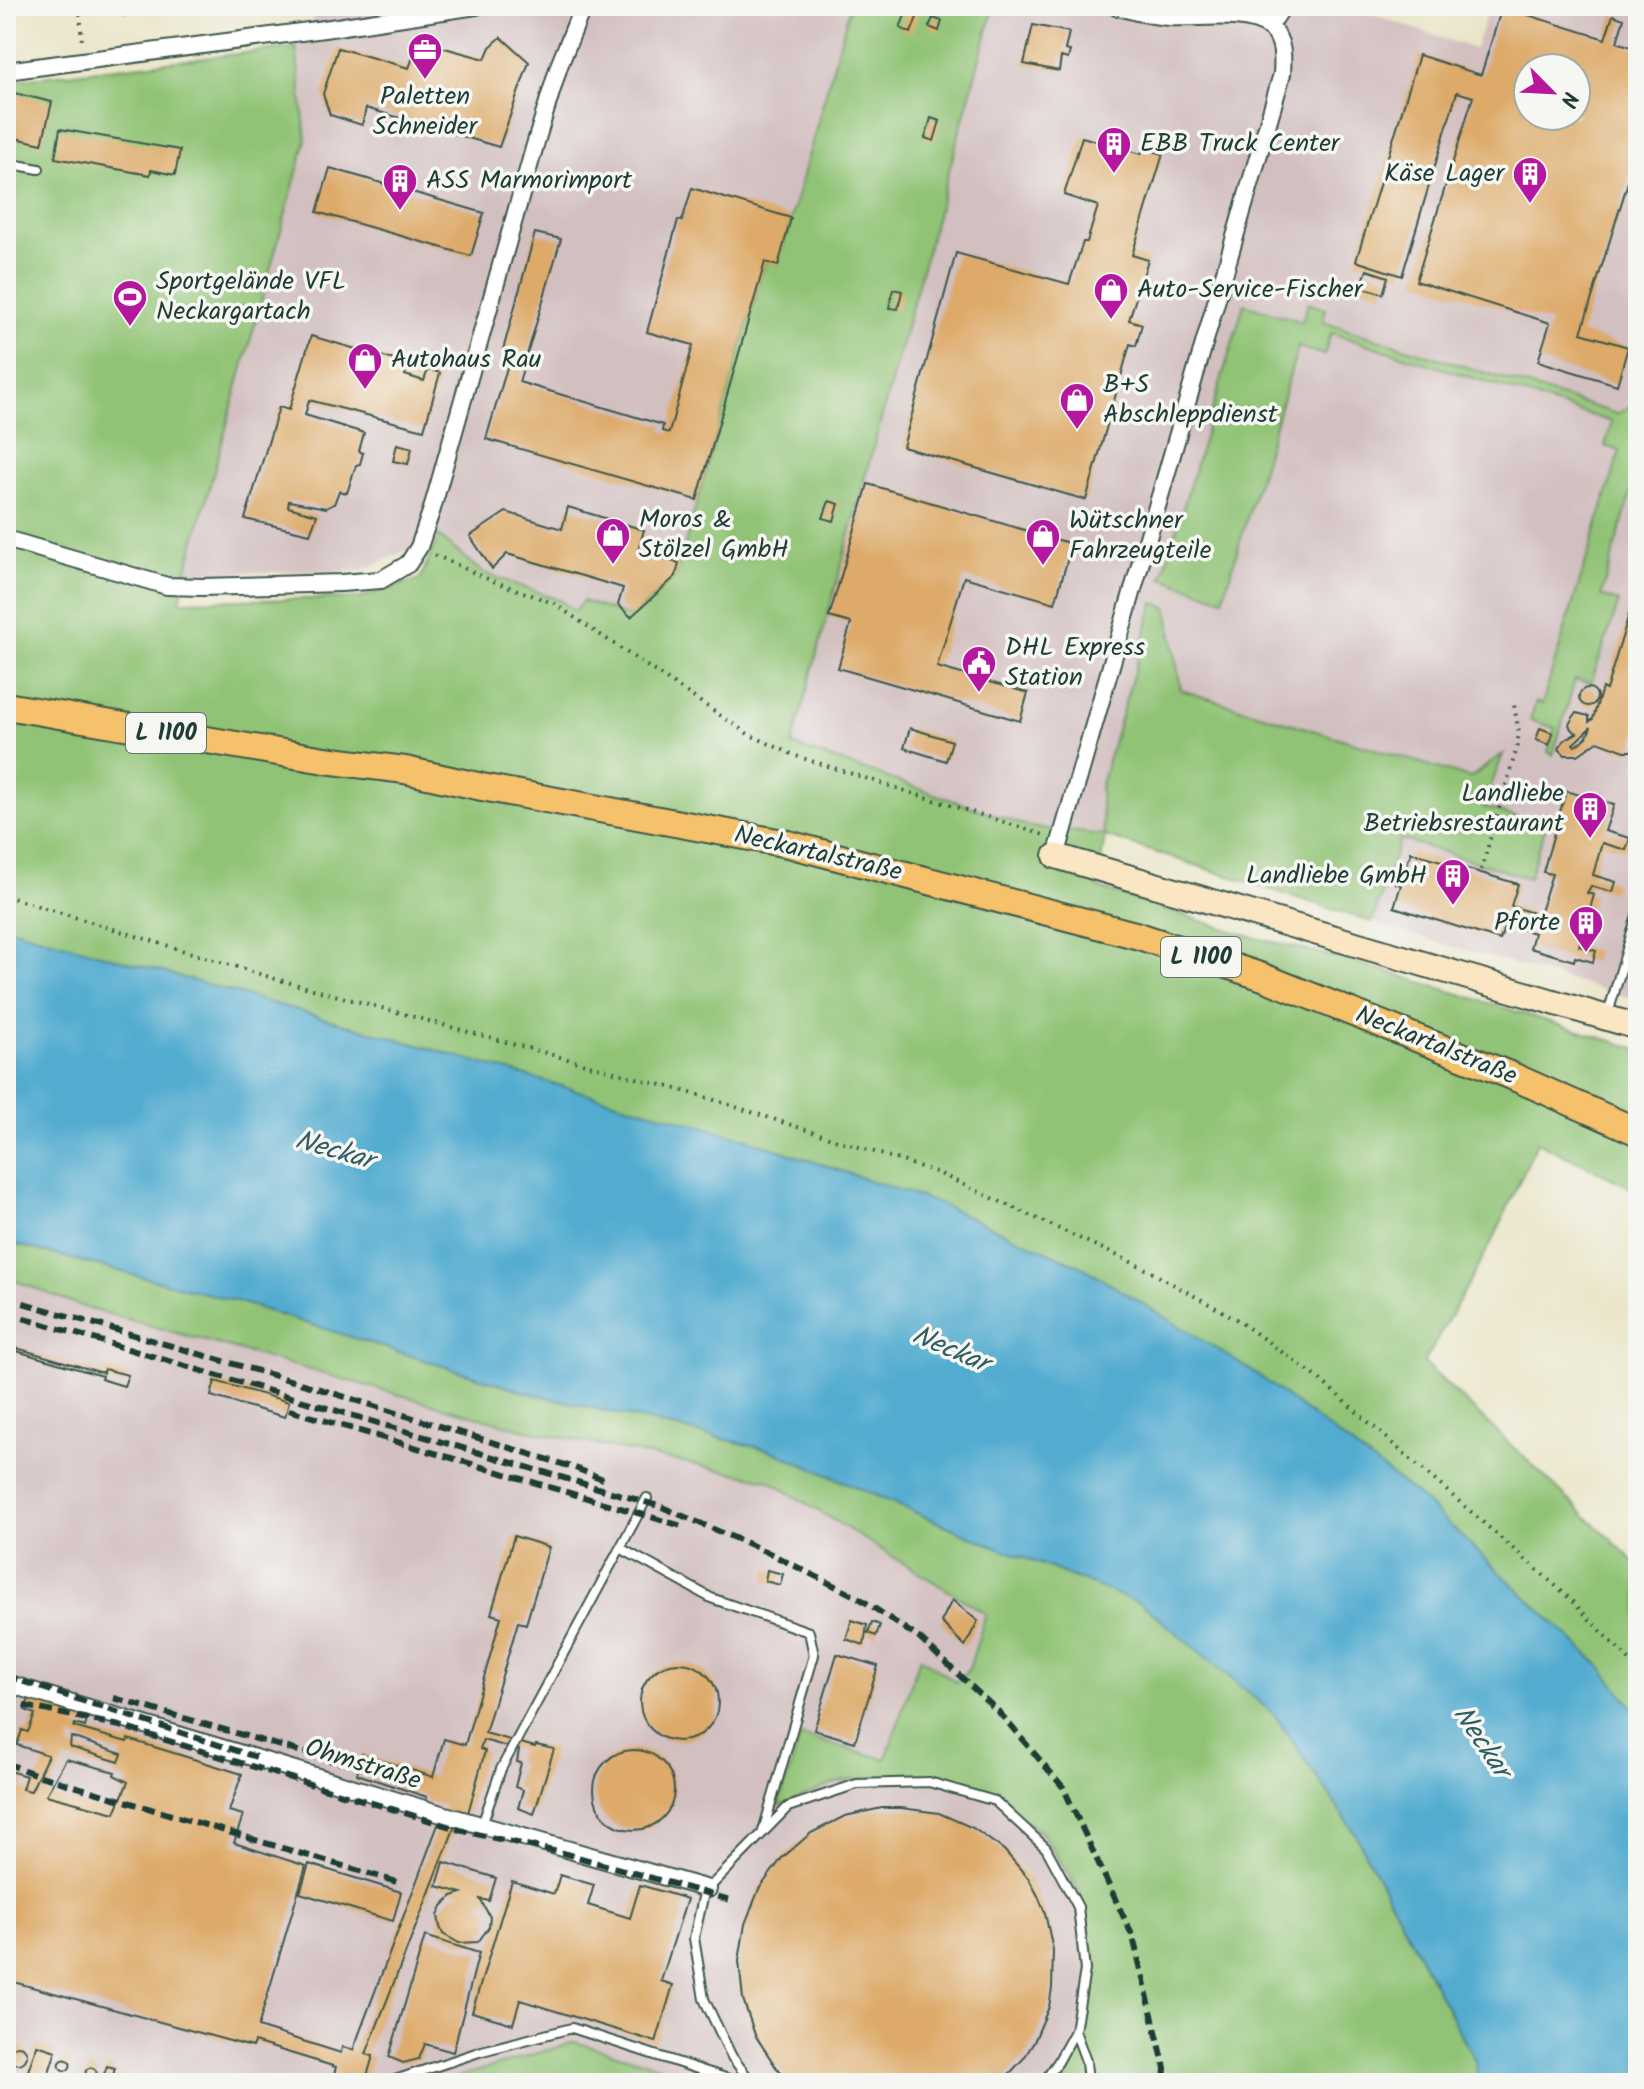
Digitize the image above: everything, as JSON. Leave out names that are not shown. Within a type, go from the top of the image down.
[{"type":"main road","name":"Neckartalstraße","points":[[6,706],[325,760],[405,770],[788,844],[1139,936],[1263,977],[1512,1076],[1638,1135]]},
{"type":"street","points":[[6,71],[476,6]]},
{"type":"street","points":[[6,539],[167,586],[218,587],[381,580],[408,564],[419,547],[432,509],[543,119],[559,66],[583,6]]},
{"type":"street","points":[[1115,6],[1172,17],[1253,20],[1269,27],[1278,39],[1283,55],[1282,74],[1058,848],[1638,1027]]},
{"type":"street","points":[[1269,27],[1283,6]]},
{"type":"street","name":"Ohmstraße","points":[[6,1683],[708,1889]]},
{"type":"lane","points":[[6,163],[39,169]]},
{"type":"lane","points":[[1607,1017],[1638,912]]},
{"type":"lane","points":[[1624,961],[1638,965]]},
{"type":"lane","points":[[482,1825],[501,1769],[647,1498]]},
{"type":"lane","points":[[622,1549],[711,1598],[809,1632],[814,1655],[763,1832]]},
{"type":"lane","points":[[752,2083],[732,2057],[704,1999],[694,1938],[704,1893],[788,1807],[857,1784],[929,1782],[995,1801],[1046,1848],[1078,1907],[1085,1970],[1075,2031],[1043,2083]]},
{"type":"lane","points":[[386,2083],[482,2051],[572,2028],[741,2083]]},
{"type":"lane","points":[[1075,2031],[1086,2061],[1088,2083]]},
{"type":"path","points":[[80,6],[83,61]]},
{"type":"path","points":[[419,547],[490,580],[553,603],[748,734],[796,756],[1058,848]]},
{"type":"path","points":[[1481,870],[1516,751],[1519,733],[1514,705]]},
{"type":"path","points":[[6,896],[276,979],[702,1096],[907,1162],[936,1172],[1142,1267],[1236,1319],[1318,1378],[1566,1595],[1638,1669]]},
{"type":"shaded area","points":[[320,6],[1348,6],[1475,49],[1489,6],[1638,6],[1638,1000],[1402,932],[1105,835],[1030,827],[755,733],[559,600],[482,572],[439,536],[360,571],[186,573],[306,140],[296,47]]},
{"type":"shaded area","points":[[6,1277],[80,1306],[522,1429],[768,1480],[986,1615],[1124,1788],[1211,2083],[6,2083]]},
{"type":"green space","points":[[850,6],[994,6],[792,745],[1030,827],[1104,835],[1100,788],[1154,603],[1167,607],[1181,690],[1470,778],[1503,754],[1483,807],[1546,826],[1529,878],[1400,839],[1372,922],[1105,836],[1097,887],[1248,936],[1349,960],[1638,1049],[1638,1191],[1537,1142],[1495,1236],[1424,1363],[1638,1565],[1638,1714],[1600,1666],[1417,1495],[1251,1370],[1086,1269],[937,1203],[746,1139],[6,927],[6,81],[296,47],[306,140],[180,601],[360,598],[420,579],[439,536],[482,572],[559,600],[575,611],[583,601],[631,617],[676,576],[765,262],[778,265]]},
{"type":"green space","points":[[1308,303],[1326,309],[1323,322],[1617,414],[1638,401],[1638,469],[1601,596],[1619,602],[1591,683],[1575,680],[1553,755],[1548,752],[1555,728],[1530,720],[1536,702],[1542,704],[1620,451],[1605,446],[1612,422],[1331,333],[1324,355],[1298,347],[1223,599],[1162,578],[1244,304],[1302,322]]},
{"type":"green space","points":[[6,1242],[236,1301],[526,1392],[770,1450],[984,1542],[1142,1604],[1274,1714],[1353,1830],[1475,2061],[1479,2083],[1054,2083],[1084,2036],[1090,1993],[1090,1939],[1080,1892],[1043,1835],[997,1797],[963,1782],[905,1774],[839,1782],[778,1806],[801,1736],[886,1759],[920,1657],[956,1682],[969,1669],[986,1614],[768,1480],[522,1429],[80,1306],[6,1277]]},
{"type":"green space","points":[[575,2042],[716,2083],[438,2083]]},
{"type":"water","name":"Neckar","points":[[6,927],[746,1139],[937,1203],[1086,1269],[1251,1370],[1417,1495],[1600,1666],[1638,1714],[1638,2083],[1479,2083],[1475,2061],[1353,1830],[1274,1714],[1142,1604],[984,1542],[770,1450],[526,1392],[236,1301],[6,1242]]},
{"type":"building","points":[[123,6],[144,6],[145,10],[124,13]]},
{"type":"building","name":"Käse Lager","points":[[1502,7],[1605,39],[1613,15],[1624,19],[1617,42],[1638,49],[1638,150],[1581,333],[1628,347],[1617,385],[1538,361],[1550,323],[1416,281],[1473,97],[1457,92],[1402,276],[1356,261],[1419,55],[1481,75]]},
{"type":"building","points":[[908,8],[919,12],[911,33],[900,28]]},
{"type":"building","points":[[933,18],[942,21],[939,31],[929,27]]},
{"type":"building","points":[[1033,25],[1069,32],[1065,50],[1070,51],[1068,59],[1061,57],[1059,71],[1024,64]]},
{"type":"building","name":"Paletten Schneider","points":[[501,37],[529,62],[499,147],[366,108],[362,125],[330,115],[323,94],[338,48],[409,68],[419,41],[485,59],[490,47]]},
{"type":"building","points":[[6,91],[52,102],[42,144],[6,136]]},
{"type":"building","points":[[931,118],[940,121],[934,141],[925,138]]},
{"type":"building","points":[[60,129],[180,150],[175,175],[151,170],[150,175],[55,158]]},
{"type":"building","points":[[1082,137],[1141,154],[1144,148],[1163,154],[1132,255],[1148,260],[1129,320],[1142,324],[1136,346],[1130,344],[1086,500],[903,447],[956,253],[1069,284],[1098,206],[1064,195]]},
{"type":"building","name":"ASS Marmorimport","points":[[330,168],[484,213],[471,256],[317,212]]},
{"type":"building","points":[[692,188],[791,218],[778,266],[765,262],[697,500],[486,439],[509,361],[503,350],[535,233],[561,239],[519,382],[663,425],[662,431],[669,433],[693,345],[647,332],[678,220],[682,221]]},
{"type":"building","points":[[1367,270],[1388,277],[1383,294],[1361,287]]},
{"type":"building","points":[[893,289],[902,291],[898,309],[889,308]]},
{"type":"building","points":[[311,336],[408,364],[405,375],[424,381],[428,369],[440,373],[424,430],[309,400],[305,415],[364,433],[359,451],[363,453],[360,464],[356,465],[347,493],[339,491],[334,504],[326,508],[289,501],[288,507],[317,515],[310,534],[245,519],[279,407],[289,410]]},
{"type":"building","points":[[397,444],[412,448],[408,464],[393,461]]},
{"type":"building","points":[[868,484],[1072,544],[1055,603],[964,577],[937,667],[1028,693],[1020,721],[838,668],[851,623],[829,617]]},
{"type":"building","points":[[829,501],[839,504],[834,521],[823,518]]},
{"type":"building","name":"Moros & Stölzel GmbH","points":[[568,507],[644,530],[638,551],[679,563],[676,576],[631,617],[618,605],[623,588],[507,554],[492,569],[470,536],[506,512],[562,529]]},
{"type":"building","points":[[1638,585],[1638,730],[1632,751],[1598,741],[1578,755],[1565,755],[1559,749],[1563,741],[1577,733],[1569,724],[1576,713],[1589,716],[1589,722],[1593,719],[1602,688],[1606,690]],"holes":[[[1591,727],[1587,737],[1575,746],[1573,744]]]},
{"type":"building","points":[[1588,688],[1597,697],[1588,706],[1579,697]]},
{"type":"building","points":[[910,728],[952,741],[946,761],[904,748]]},
{"type":"building","points":[[1540,728],[1553,733],[1549,745],[1536,740]]},
{"type":"building","name":"Landliebe GmbH","points":[[1566,791],[1614,805],[1605,831],[1630,838],[1626,850],[1602,843],[1593,875],[1616,882],[1613,892],[1591,886],[1587,893],[1594,895],[1579,946],[1596,951],[1593,962],[1575,957],[1574,961],[1530,948],[1534,933],[1505,924],[1500,940],[1394,907],[1401,885],[1395,883],[1398,872],[1404,874],[1411,852],[1518,884],[1511,906],[1539,915],[1552,874],[1543,872]]},
{"type":"building","points":[[6,1345],[103,1373],[104,1369],[128,1375],[124,1386],[101,1379],[102,1376],[6,1348]]},
{"type":"building","points":[[215,1381],[289,1402],[285,1417],[211,1396]]},
{"type":"building","points":[[514,1536],[549,1547],[526,1624],[518,1622],[485,1733],[554,1749],[534,1814],[518,1808],[523,1790],[515,1787],[521,1763],[517,1762],[519,1750],[483,1740],[480,1749],[485,1751],[468,1813],[461,1811],[366,2054],[373,2056],[365,2083],[334,2074],[336,2067],[254,2042],[252,2047],[6,1980],[6,1770],[26,1776],[22,1789],[31,1791],[48,1755],[17,1745],[22,1730],[28,1732],[35,1714],[25,1710],[31,1693],[89,1713],[85,1727],[75,1724],[74,1727],[127,1742],[128,1739],[242,1774],[229,1811],[243,1815],[234,1843],[306,1866],[258,2027],[341,2053],[342,2047],[353,2050],[445,1806],[357,1774],[362,1754],[433,1777],[444,1739],[465,1745],[501,1617],[491,1614]],"holes":[[[71,1737],[122,1754],[119,1762],[70,1747]],[[66,1759],[115,1772],[114,1775],[128,1782],[115,1813],[46,1795]]]},
{"type":"building","points":[[767,1570],[783,1574],[780,1585],[765,1581]]},
{"type":"building","points":[[952,1600],[978,1621],[965,1646],[941,1622]]},
{"type":"building","points":[[852,1620],[867,1625],[864,1645],[846,1639]]},
{"type":"building","points":[[872,1622],[880,1625],[876,1636],[868,1633]]},
{"type":"building","points":[[837,1654],[878,1666],[855,1742],[814,1730]]},
{"type":"building","points":[[679,1663],[694,1666],[706,1675],[715,1687],[718,1702],[715,1717],[706,1729],[694,1738],[679,1741],[664,1738],[652,1729],[643,1717],[640,1702],[643,1687],[652,1675],[664,1666]]},
{"type":"building","points":[[634,1750],[649,1753],[662,1762],[671,1775],[674,1790],[671,1805],[662,1818],[649,1827],[634,1830],[619,1827],[606,1818],[597,1805],[594,1790],[597,1775],[606,1762],[619,1753]]},
{"type":"building","points":[[882,1808],[939,1813],[973,1828],[1004,1850],[1029,1879],[1038,1896],[1053,1950],[1049,2007],[1024,2058],[1001,2083],[792,2083],[776,2067],[755,2035],[743,1999],[739,1961],[745,1924],[759,1889],[782,1858],[811,1833],[845,1816]]},
{"type":"building","points":[[444,1862],[496,1878],[489,1901],[480,1899],[490,1917],[489,1927],[478,1942],[459,1943],[443,1934],[440,1927],[438,1916],[442,1906],[452,1896],[462,1893],[437,1886]]},
{"type":"building","points":[[309,1864],[401,1892],[393,1921],[300,1893]]},
{"type":"building","points":[[560,1875],[594,1885],[588,1905],[630,1918],[640,1885],[687,1899],[661,1981],[673,1985],[656,2042],[520,2000],[513,2024],[472,2012],[512,1881],[554,1894]]},
{"type":"building","points":[[425,1936],[479,1953],[453,2052],[425,2044],[419,2059],[403,2063],[389,2057]]},
{"type":"building","points":[[37,2045],[56,2051],[47,2078],[28,2071]]},
{"type":"building","points":[[14,2046],[22,2046],[27,2055],[25,2062],[14,2064],[9,2059],[9,2051]]},
{"type":"building","points":[[65,2060],[70,2065],[65,2070],[60,2065]]},
{"type":"building","points":[[107,2066],[115,2068],[111,2083],[102,2080]]},
{"type":"building","points":[[91,2068],[96,2073],[91,2078],[86,2073]]},
{"type":"building","points":[[120,2075],[125,2076],[129,2083],[115,2083]]},
{"type":"railway","points":[[6,1298],[310,1386],[603,1479]]},
{"type":"railway","points":[[6,1313],[662,1507],[765,1551],[859,1598],[919,1638],[998,1711],[1063,1787],[1133,1937],[1165,2068],[1164,2083]]},
{"type":"railway","points":[[289,1410],[685,1527]]},
{"type":"railway","points":[[6,1676],[256,1757]]},
{"type":"railway","points":[[114,1698],[340,1763]]},
{"type":"railway","points":[[6,1702],[120,1726],[467,1832],[563,1853],[734,1901]]},
{"type":"railway","points":[[6,1763],[37,1775],[400,1883]]},
{"type":"place","name":"Paletten Schneider","points":[[425,81]]},
{"type":"place","name":"EBB Truck Center","points":[[1114,175]]},
{"type":"place","name":"Käse Lager","points":[[1530,205]]},
{"type":"place","name":"ASS Marmorimport","points":[[400,212]]},
{"type":"place","name":"Auto-Service-Fischer","points":[[1111,321]]},
{"type":"place","name":"Sportgelände VFL Neckargartach","points":[[130,328]]},
{"type":"place","name":"Autohaus Rau","points":[[365,391]]},
{"type":"place","name":"B+S Abschleppdienst","points":[[1077,431]]},
{"type":"place","name":"Moros & Stölzel GmbH","points":[[613,566]]},
{"type":"place","name":"Wütschner Fahrzeugteile","points":[[1043,567]]},
{"type":"place","name":"DHL Express Station","points":[[979,694]]},
{"type":"place","name":"Landliebe Betriebsrestaurant","points":[[1590,840]]},
{"type":"place","name":"Landliebe GmbH","points":[[1453,907]]},
{"type":"place","name":"Pforte","points":[[1586,954]]}]
